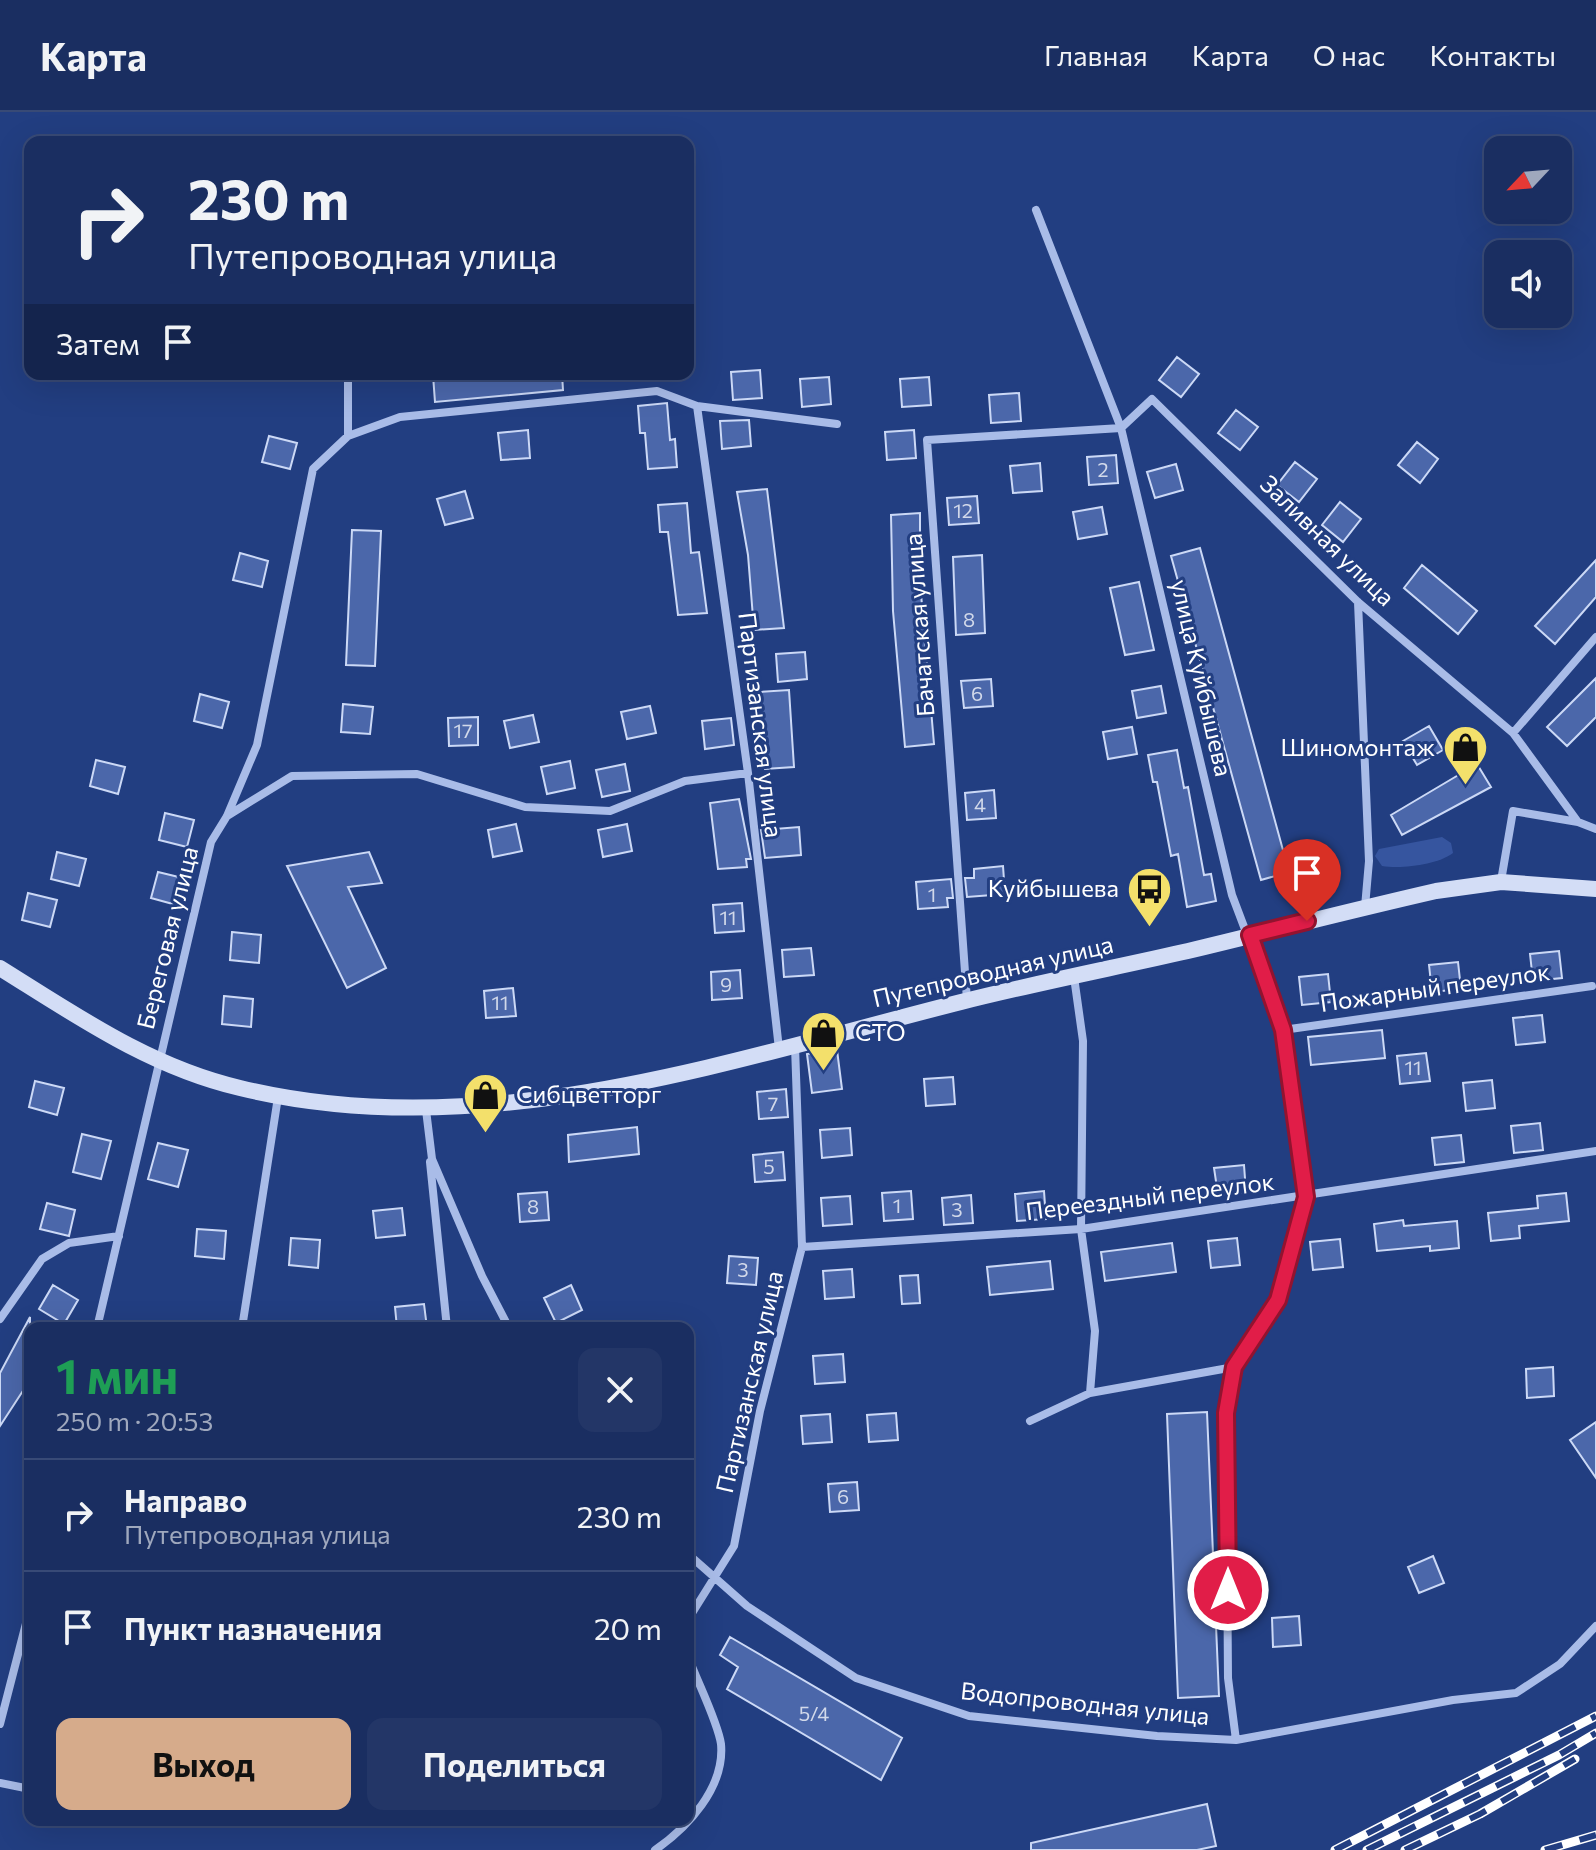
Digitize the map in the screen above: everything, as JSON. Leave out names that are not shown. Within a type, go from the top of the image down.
[{"type":"main road","name":"Путепроводная улица","points":[[0,968],[86,1023],[158,1062],[236,1088],[278,1097],[426,1116],[556,1097],[787,1047],[967,1000],[1436,891],[1501,882],[1596,889]]},
{"type":"street","name":"улица Куйбышева","points":[[1036,210],[1121,428],[1232,895],[1250,935],[1283,1030],[1306,1197]]},
{"type":"street","points":[[348,380],[348,436],[400,417],[657,391],[697,406],[837,424]]},
{"type":"street","name":"Заливная улица","points":[[1121,428],[1152,399],[1358,602],[1513,733],[1578,822]]},
{"type":"street","name":"Партизанская улица","points":[[694,1611],[734,1546],[760,1411],[802,1247],[787,1047],[697,406]]},
{"type":"street","name":"Бачатская улица","points":[[967,1000],[927,440],[1121,428]]},
{"type":"street","name":"Береговая улица","points":[[98,1322],[211,842],[227,816],[257,745],[313,469],[348,436]]},
{"type":"street","points":[[1358,602],[1369,861],[1365,907]]},
{"type":"street","points":[[1513,733],[1596,637]]},
{"type":"street","points":[[227,816],[292,776],[417,774],[525,807],[610,811],[685,781],[748,773]]},
{"type":"street","points":[[1501,882],[1513,811],[1578,822],[1596,829]]},
{"type":"street","points":[[1074,977],[1083,1041],[1081,1229],[1095,1331],[1090,1393]]},
{"type":"street","name":"Пожарный переулок","points":[[1283,1030],[1592,986]]},
{"type":"street","points":[[243,1322],[278,1097]]},
{"type":"street","points":[[426,1116],[446,1322]]},
{"type":"street","points":[[426,1116],[432,1159],[482,1276],[506,1322]]},
{"type":"street","name":"Переездный переулок","points":[[802,1247],[1081,1229],[1596,1151]]},
{"type":"street","points":[[1236,1740],[1228,1678],[1226,1413],[1234,1367],[1278,1300],[1306,1197]]},
{"type":"street","points":[[0,1319],[42,1259],[69,1243],[119,1236]]},
{"type":"street","points":[[1030,1421],[1090,1393],[1234,1367]]},
{"type":"street","name":"Водопроводная улица","points":[[694,1559],[747,1606],[856,1678],[969,1716],[1157,1736],[1236,1740],[1453,1700],[1516,1693],[1560,1664],[1596,1626]]},
{"type":"street","points":[[0,1724],[24,1631]]},
{"type":"street","points":[[694,1672],[721,1744],[714,1785],[694,1814]]},
{"type":"street","points":[[0,1783],[24,1788]]},
{"type":"street","points":[[655,1850],[685,1826]]},
{"type":"shaded area","points":[[1442,837],[1451,843],[1453,853],[1429,863],[1382,866],[1375,856],[1379,849]]},
{"type":"building","points":[[1177,357],[1199,374],[1181,397],[1159,380]]},
{"type":"building","points":[[760,370],[762,398],[733,400],[731,372]]},
{"type":"building","points":[[829,377],[831,404],[802,407],[800,379]]},
{"type":"building","points":[[929,377],[931,405],[902,407],[900,379]]},
{"type":"building","points":[[433,380],[562,380],[563,390],[435,402]]},
{"type":"building","points":[[1019,393],[1021,421],[991,423],[989,395]]},
{"type":"building","points":[[667,403],[670,440],[675,439],[677,467],[648,469],[645,433],[640,433],[638,406]]},
{"type":"building","points":[[1236,410],[1258,427],[1240,450],[1218,433]]},
{"type":"building","points":[[749,420],[751,446],[722,449],[720,421]]},
{"type":"building","points":[[528,430],[530,458],[501,460],[498,433]]},
{"type":"building","points":[[914,430],[916,458],[887,460],[885,432]]},
{"type":"building","points":[[269,436],[297,443],[290,469],[262,462]]},
{"type":"building","points":[[1417,442],[1438,459],[1420,483],[1398,465]]},
{"type":"building","points":[[1116,455],[1118,483],[1089,485],[1087,457]]},
{"type":"building","points":[[1295,462],[1317,479],[1299,502],[1277,485]]},
{"type":"building","points":[[1040,463],[1042,491],[1013,493],[1010,466]]},
{"type":"building","points":[[1176,464],[1183,490],[1155,498],[1147,472]]},
{"type":"building","points":[[767,489],[784,628],[754,630],[748,555],[737,492]]},
{"type":"building","points":[[465,491],[473,518],[445,525],[437,499]]},
{"type":"building","points":[[977,496],[979,523],[949,525],[947,498]]},
{"type":"building","points":[[1340,502],[1361,519],[1343,542],[1322,525]]},
{"type":"building","points":[[687,503],[691,553],[699,552],[707,613],[678,615],[668,532],[660,532],[658,505]]},
{"type":"building","points":[[1102,507],[1107,534],[1078,539],[1073,512]]},
{"type":"building","points":[[920,513],[920,582],[934,744],[905,747],[893,611],[891,515]]},
{"type":"building","points":[[352,530],[381,531],[375,666],[346,665]]},
{"type":"building","points":[[1200,548],[1289,872],[1261,880],[1171,556]]},
{"type":"building","points":[[240,553],[268,561],[262,587],[233,580]]},
{"type":"building","points":[[982,555],[985,633],[956,635],[953,557]]},
{"type":"building","points":[[1596,560],[1596,597],[1555,644],[1535,626]]},
{"type":"building","points":[[1422,565],[1477,611],[1458,634],[1404,588]]},
{"type":"building","points":[[1139,582],[1154,650],[1125,655],[1110,588]]},
{"type":"building","points":[[805,652],[807,679],[778,682],[776,654]]},
{"type":"building","points":[[1596,678],[1596,717],[1567,746],[1547,727]]},
{"type":"building","points":[[991,679],[993,706],[964,708],[961,681]]},
{"type":"building","points":[[1161,686],[1166,713],[1137,718],[1132,691]]},
{"type":"building","points":[[789,690],[794,767],[765,769],[760,692]]},
{"type":"building","points":[[200,694],[229,702],[222,728],[194,721]]},
{"type":"building","points":[[343,704],[373,707],[370,734],[341,732]]},
{"type":"building","points":[[650,706],[656,733],[627,739],[621,712]]},
{"type":"building","points":[[533,715],[539,742],[510,748],[504,721]]},
{"type":"building","points":[[478,717],[478,745],[449,746],[448,718]]},
{"type":"building","points":[[731,718],[734,745],[705,749],[702,721]]},
{"type":"building","points":[[1429,726],[1443,750],[1417,765],[1403,741]]},
{"type":"building","points":[[1132,727],[1137,754],[1108,759],[1103,732]]},
{"type":"building","points":[[1177,750],[1184,788],[1188,787],[1204,875],[1211,874],[1216,901],[1187,907],[1178,854],[1171,856],[1157,782],[1153,782],[1148,755]]},
{"type":"building","points":[[96,760],[125,767],[118,794],[90,786]]},
{"type":"building","points":[[570,761],[575,788],[547,794],[541,767]]},
{"type":"building","points":[[625,764],[630,791],[602,797],[596,770]]},
{"type":"building","points":[[1477,764],[1491,787],[1402,835],[1391,815]]},
{"type":"building","points":[[994,790],[996,818],[967,820],[965,793]]},
{"type":"building","points":[[739,799],[751,859],[746,859],[747,867],[718,869],[710,803]]},
{"type":"building","points":[[165,813],[194,820],[187,847],[159,840]]},
{"type":"building","points":[[516,824],[522,851],[493,857],[488,830]]},
{"type":"building","points":[[627,824],[632,851],[603,857],[598,830]]},
{"type":"building","points":[[799,827],[801,855],[765,858],[761,830]]},
{"type":"building","points":[[57,852],[86,859],[79,886],[51,879]]},
{"type":"building","points":[[369,852],[382,883],[348,887],[386,968],[347,988],[287,866]]},
{"type":"building","points":[[1003,866],[1005,894],[967,897],[965,878],[974,878],[974,869]]},
{"type":"building","points":[[158,872],[187,879],[180,906],[151,898]]},
{"type":"building","points":[[951,879],[953,898],[947,898],[948,907],[918,909],[916,882]]},
{"type":"building","points":[[28,893],[57,900],[50,927],[22,920]]},
{"type":"building","points":[[742,903],[744,931],[715,933],[713,905]]},
{"type":"building","points":[[232,932],[261,935],[259,963],[230,960]]},
{"type":"building","points":[[811,948],[814,975],[784,977],[782,950]]},
{"type":"building","points":[[1559,951],[1562,978],[1533,981],[1530,954]]},
{"type":"building","points":[[1458,962],[1461,989],[1432,992],[1429,965]]},
{"type":"building","points":[[740,970],[742,998],[712,1000],[711,972]]},
{"type":"building","points":[[1328,974],[1331,1002],[1302,1005],[1299,977]]},
{"type":"building","points":[[513,988],[516,1016],[486,1018],[484,991]]},
{"type":"building","points":[[224,996],[253,999],[251,1027],[222,1024]]},
{"type":"building","points":[[1542,1015],[1545,1042],[1516,1045],[1513,1018]]},
{"type":"building","points":[[1382,1030],[1385,1058],[1311,1065],[1308,1037]]},
{"type":"building","name":"СТО","points":[[837,1050],[842,1089],[812,1093],[807,1054]]},
{"type":"building","points":[[1426,1053],[1430,1081],[1400,1084],[1397,1056]]},
{"type":"building","points":[[953,1077],[955,1104],[926,1106],[924,1079]]},
{"type":"building","points":[[1492,1080],[1495,1108],[1466,1111],[1463,1083]]},
{"type":"building","points":[[35,1081],[64,1088],[57,1115],[29,1107]]},
{"type":"building","points":[[786,1089],[788,1117],[759,1119],[757,1092]]},
{"type":"building","points":[[1540,1123],[1543,1150],[1514,1153],[1511,1126]]},
{"type":"building","points":[[637,1127],[639,1154],[569,1162],[568,1135]]},
{"type":"building","points":[[850,1128],[852,1155],[822,1158],[820,1130]]},
{"type":"building","points":[[82,1134],[111,1141],[101,1179],[73,1172]]},
{"type":"building","points":[[1461,1135],[1464,1162],[1435,1165],[1432,1138]]},
{"type":"building","points":[[158,1143],[188,1150],[178,1187],[148,1179]]},
{"type":"building","points":[[783,1152],[785,1180],[755,1182],[753,1155]]},
{"type":"building","points":[[1244,1165],[1246,1192],[1218,1195],[1214,1168]]},
{"type":"building","points":[[911,1191],[913,1219],[884,1221],[882,1193]]},
{"type":"building","points":[[1044,1191],[1046,1219],[1017,1221],[1015,1194]]},
{"type":"building","points":[[547,1192],[549,1220],[520,1222],[518,1194]]},
{"type":"building","points":[[1566,1193],[1569,1221],[1519,1226],[1520,1238],[1491,1241],[1488,1213],[1538,1208],[1537,1196]]},
{"type":"building","points":[[971,1195],[973,1223],[944,1225],[942,1198]]},
{"type":"building","points":[[850,1196],[852,1224],[823,1226],[821,1198]]},
{"type":"building","points":[[47,1203],[75,1210],[69,1236],[40,1229]]},
{"type":"building","points":[[402,1208],[405,1235],[376,1238],[373,1211]]},
{"type":"building","points":[[1403,1220],[1404,1226],[1457,1221],[1459,1248],[1430,1251],[1430,1246],[1377,1251],[1374,1224]]},
{"type":"building","points":[[197,1229],[226,1231],[224,1259],[195,1256]]},
{"type":"building","points":[[291,1238],[320,1240],[318,1268],[289,1265]]},
{"type":"building","points":[[1237,1238],[1240,1265],[1211,1268],[1208,1241]]},
{"type":"building","points":[[1340,1239],[1343,1267],[1313,1270],[1310,1242]]},
{"type":"building","points":[[1172,1243],[1176,1272],[1105,1281],[1101,1252]]},
{"type":"building","points":[[729,1256],[758,1258],[756,1285],[727,1283]]},
{"type":"building","points":[[1050,1261],[1053,1289],[990,1295],[987,1267]]},
{"type":"building","points":[[852,1269],[854,1297],[825,1299],[823,1271]]},
{"type":"building","points":[[918,1275],[920,1303],[902,1304],[900,1276]]},
{"type":"building","points":[[53,1285],[78,1300],[65,1322],[39,1309]]},
{"type":"building","points":[[571,1285],[582,1310],[556,1322],[544,1298]]},
{"type":"building","points":[[424,1304],[426,1322],[396,1322],[395,1307]]},
{"type":"building","points":[[24,1328],[24,1389],[0,1426],[0,1373]]},
{"type":"building","points":[[843,1354],[845,1382],[815,1384],[813,1356]]},
{"type":"building","points":[[1553,1367],[1554,1396],[1527,1398],[1526,1369]]},
{"type":"building","points":[[1207,1412],[1219,1696],[1178,1698],[1167,1414]]},
{"type":"building","points":[[896,1413],[898,1440],[869,1442],[867,1415]]},
{"type":"building","points":[[830,1414],[832,1442],[803,1444],[801,1416]]},
{"type":"building","points":[[1596,1422],[1596,1478],[1570,1440]]},
{"type":"building","points":[[857,1482],[859,1510],[830,1512],[828,1484]]},
{"type":"building","points":[[1433,1556],[1444,1583],[1419,1593],[1408,1567]]},
{"type":"building","points":[[1299,1616],[1301,1645],[1273,1647],[1272,1618]]},
{"type":"building","points":[[730,1637],[902,1738],[881,1780],[727,1689],[738,1667],[720,1655]]},
{"type":"building","points":[[1207,1804],[1216,1846],[1197,1850],[1031,1850],[1031,1843]]},
{"type":"railway","points":[[1335,1850],[1596,1716]]},
{"type":"railway","points":[[1367,1850],[1559,1755],[1596,1733]]},
{"type":"railway","points":[[1405,1850],[1480,1814],[1575,1759]]},
{"type":"railway","points":[[1545,1850],[1596,1835]]},
{"type":"place","name":"Шиномонтаж","points":[[1466,787]]},
{"type":"place","name":"Куйбышева","points":[[1150,928]]},
{"type":"place","name":"СТО","points":[[824,1072]]},
{"type":"place","name":"Сибцветторг","points":[[485,1134]]},
{"type":"route","points":[[1228,1590],[1226,1413],[1234,1367],[1278,1300],[1306,1197],[1283,1030],[1250,935],[1307,921]]}]
